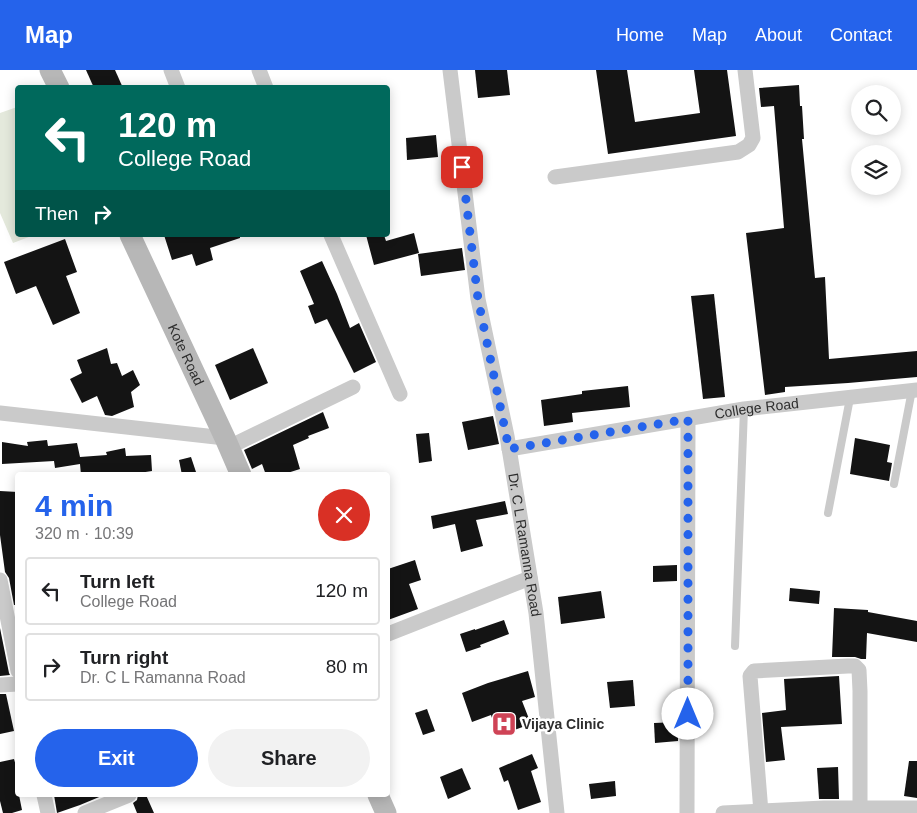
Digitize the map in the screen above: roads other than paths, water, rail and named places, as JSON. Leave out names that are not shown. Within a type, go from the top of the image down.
[{"type":"street","points":[[50,70],[58,85]]},
{"type":"street","points":[[171,70],[177,85]]},
{"type":"street","points":[[259,70],[265,85]]},
{"type":"street","name":"Dr. C L Ramanna Road","points":[[450,70],[478,299],[509,449],[536,613],[557,813]]},
{"type":"street","points":[[555,177],[738,152],[749,145],[753,138],[745,70]]},
{"type":"street","name":"Kote Road","points":[[131,237],[239,472]]},
{"type":"street","points":[[332,237],[400,394]]},
{"type":"street","points":[[0,414],[227,443],[353,387]]},
{"type":"street","name":"College Road","points":[[509,449],[744,410],[915,390]]},
{"type":"street","points":[[688,419],[688,813]]},
{"type":"street","points":[[390,633],[530,578]]},
{"type":"street","points":[[0,580],[15,656]]},
{"type":"street","points":[[752,812],[750,676],[754,671],[848,666],[855,666],[859,670],[860,808]]},
{"type":"street","points":[[0,685],[15,684]]},
{"type":"street","points":[[44,797],[48,813]]},
{"type":"street","points":[[85,813],[124,797]]},
{"type":"street","points":[[379,797],[386,813]]},
{"type":"street","points":[[723,813],[824,808],[917,808]]},
{"type":"lane","points":[[894,484],[915,390]]},
{"type":"lane","points":[[828,513],[850,398]]},
{"type":"lane","points":[[735,646],[744,410]]},
{"type":"place","name":"Vijaya Clinic","points":[[504,724]]}]
